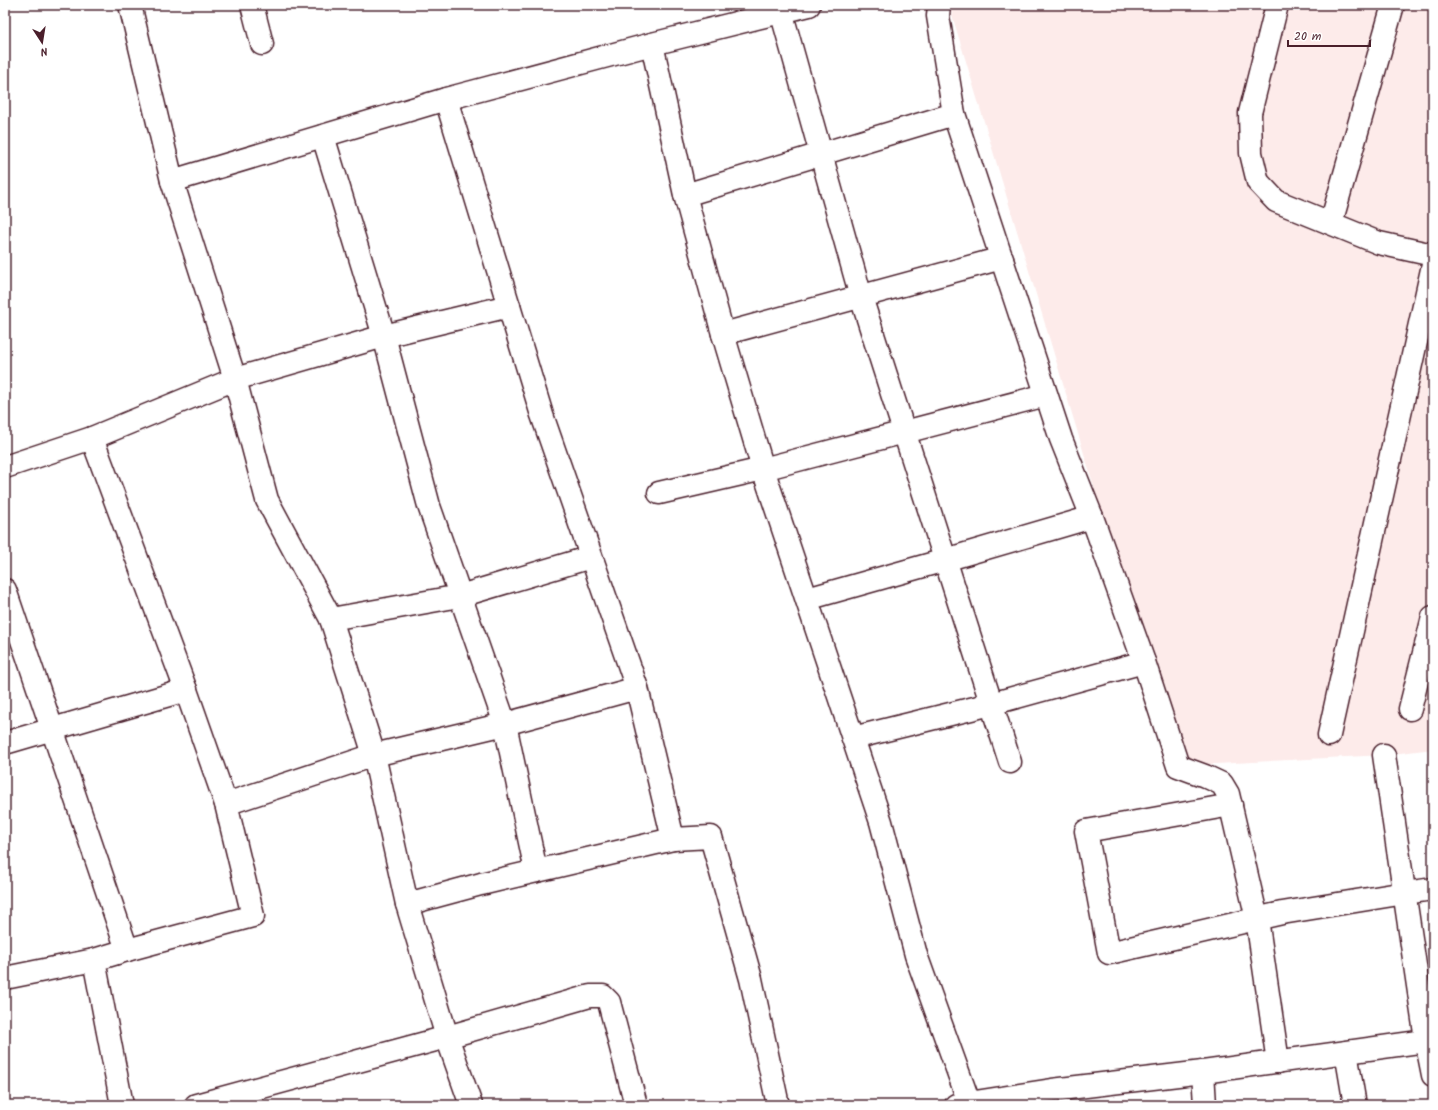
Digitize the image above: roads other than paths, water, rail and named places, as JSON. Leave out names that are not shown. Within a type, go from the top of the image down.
[{"type":"street","points":[[130,5],[172,181],[235,379],[267,500],[331,619],[374,755],[407,904],[447,1037],[471,1105]]},
{"type":"street","points":[[252,5],[262,44]]},
{"type":"street","points":[[172,181],[446,99],[652,44],[809,5]]},
{"type":"street","points":[[939,5],[938,16],[954,114],[1061,439],[1092,517],[1144,662],[1178,766],[1222,784],[1228,794],[1257,919],[1278,1062]]},
{"type":"street","points":[[1277,5],[1250,112],[1251,153],[1258,182],[1276,201],[1379,243],[1433,255]]},
{"type":"street","points":[[1331,223],[1393,5]]},
{"type":"street","points":[[781,11],[861,297],[1010,762]]},
{"type":"street","points":[[652,44],[685,195],[723,334],[763,469],[881,822],[916,955],[965,1104],[1052,1090],[1203,1072],[1430,1040]]},
{"type":"street","points":[[446,99],[542,415],[637,688],[673,839]]},
{"type":"street","points":[[685,195],[954,114]]},
{"type":"street","points":[[323,136],[384,336],[429,506],[505,724],[536,871]]},
{"type":"street","points":[[723,334],[1002,258]]},
{"type":"street","points":[[1329,735],[1433,265]]},
{"type":"street","points":[[5,467],[92,438],[235,379],[384,336],[509,306]]},
{"type":"street","points":[[658,493],[763,469],[1046,395]]},
{"type":"street","points":[[5,978],[94,960],[253,916],[226,804],[186,690],[92,438]]},
{"type":"street","points":[[807,599],[1092,517]]},
{"type":"street","points":[[331,619],[460,596],[591,557]]},
{"type":"street","points":[[5,590],[127,950]]},
{"type":"street","points":[[1410,709],[1433,617]]},
{"type":"street","points":[[853,738],[991,704],[1144,662]]},
{"type":"street","points":[[226,804],[374,755],[505,724],[637,688]]},
{"type":"street","points":[[5,743],[186,690]]},
{"type":"street","points":[[1384,755],[1405,893],[1430,1040],[1433,1074]]},
{"type":"street","points":[[1231,805],[1086,831],[1109,953],[1282,913],[1405,893],[1433,890]]},
{"type":"street","points":[[407,904],[481,884],[673,839],[711,837],[751,979],[778,1105]]},
{"type":"street","points":[[94,960],[122,1105]]},
{"type":"street","points":[[196,1105],[447,1037],[590,996],[603,996],[609,1002],[636,1105]]},
{"type":"street","points":[[1346,1052],[1355,1105]]},
{"type":"street","points":[[1203,1072],[1206,1105]]}]
